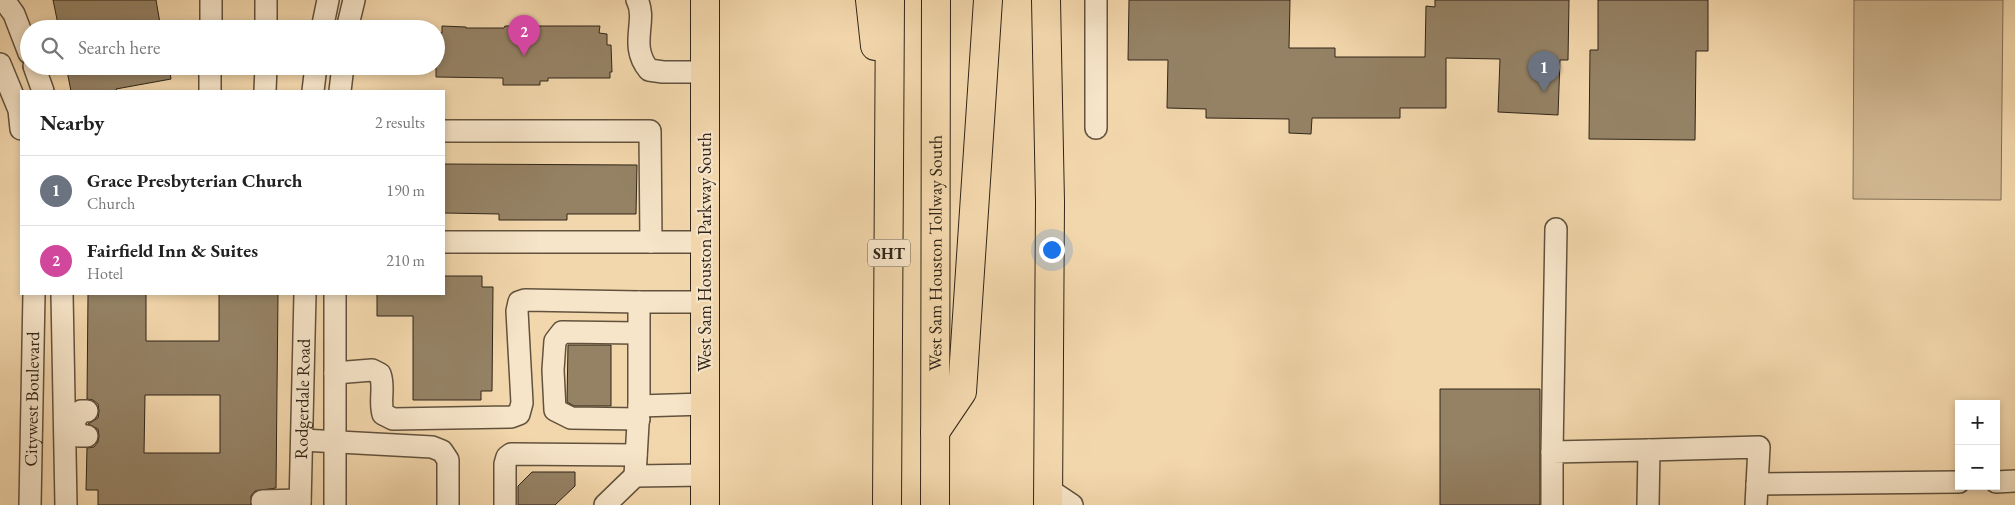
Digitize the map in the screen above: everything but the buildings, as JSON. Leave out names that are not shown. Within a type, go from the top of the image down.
[{"type":"main road","name":"West Sam Houston Parkway South","points":[[705,505],[706,0]]},
{"type":"main road","points":[[870,0],[889,172]]},
{"type":"main road","name":"SHT","points":[[887,505],[890,0]]},
{"type":"main road","name":"West Sam Houston Tollway South","points":[[935,505],[936,0]]},
{"type":"main road","points":[[935,432],[962,392],[988,0]]},
{"type":"main road","points":[[1046,0],[1050,202],[1048,497]]},
{"type":"street","points":[[4,0],[14,14],[20,30]]},
{"type":"street","points":[[211,0],[211,20]]},
{"type":"street","points":[[266,0],[266,20]]},
{"type":"street","points":[[324,20],[328,0]]},
{"type":"street","points":[[349,20],[354,0]]},
{"type":"street","points":[[637,0],[640,15],[639,52],[642,61],[649,70],[705,72]]},
{"type":"street","points":[[1096,0],[1096,128]]},
{"type":"street","points":[[0,64],[19,110],[20,120]]},
{"type":"street","points":[[37,75],[43,90]]},
{"type":"street","points":[[210,75],[210,90]]},
{"type":"street","points":[[265,90],[266,75]]},
{"type":"street","points":[[313,90],[315,75]]},
{"type":"street","points":[[340,90],[342,75]]},
{"type":"street","points":[[445,130],[650,131],[651,242]]},
{"type":"street","points":[[1552,505],[1556,229]]},
{"type":"street","points":[[445,242],[705,242]]},
{"type":"street","name":"Citywest Boulevard","points":[[30,505],[34,295]]},
{"type":"street","name":"Citywest Boulevard","points":[[62,295],[78,423],[66,505]]},
{"type":"street","name":"Rodgerdale Road","points":[[300,503],[304,295]]},
{"type":"street","name":"Rodgerdale Road","points":[[334,505],[335,295]]},
{"type":"street","points":[[335,373],[372,370],[380,374],[383,381],[381,408],[383,414],[393,419],[512,417],[519,414],[522,403],[517,311],[520,302],[525,300],[705,302]]},
{"type":"street","points":[[605,505],[636,466],[639,413],[639,302]]},
{"type":"street","points":[[638,332],[562,332],[555,341],[553,370],[555,410],[570,418],[639,413],[705,404]]},
{"type":"street","points":[[302,440],[432,447],[442,451],[448,460],[448,505]]},
{"type":"street","points":[[1552,452],[1760,447],[1757,495],[1955,482]]},
{"type":"street","points":[[1648,505],[1649,450]]},
{"type":"street","points":[[505,505],[505,464],[507,457],[511,454],[636,466],[705,476]]},
{"type":"street","points":[[2000,482],[2015,482]]},
{"type":"street","points":[[1048,497],[1072,505]]},
{"type":"street","points":[[262,501],[300,503]]},
{"type":"shaded area","points":[[1854,0],[2003,0],[2001,200],[1853,199]]},
{"type":"place","name":"Fairfield Inn & Suites","points":[[524,56]]},
{"type":"place","name":"Grace Presbyterian Church","points":[[1544,92]]}]
